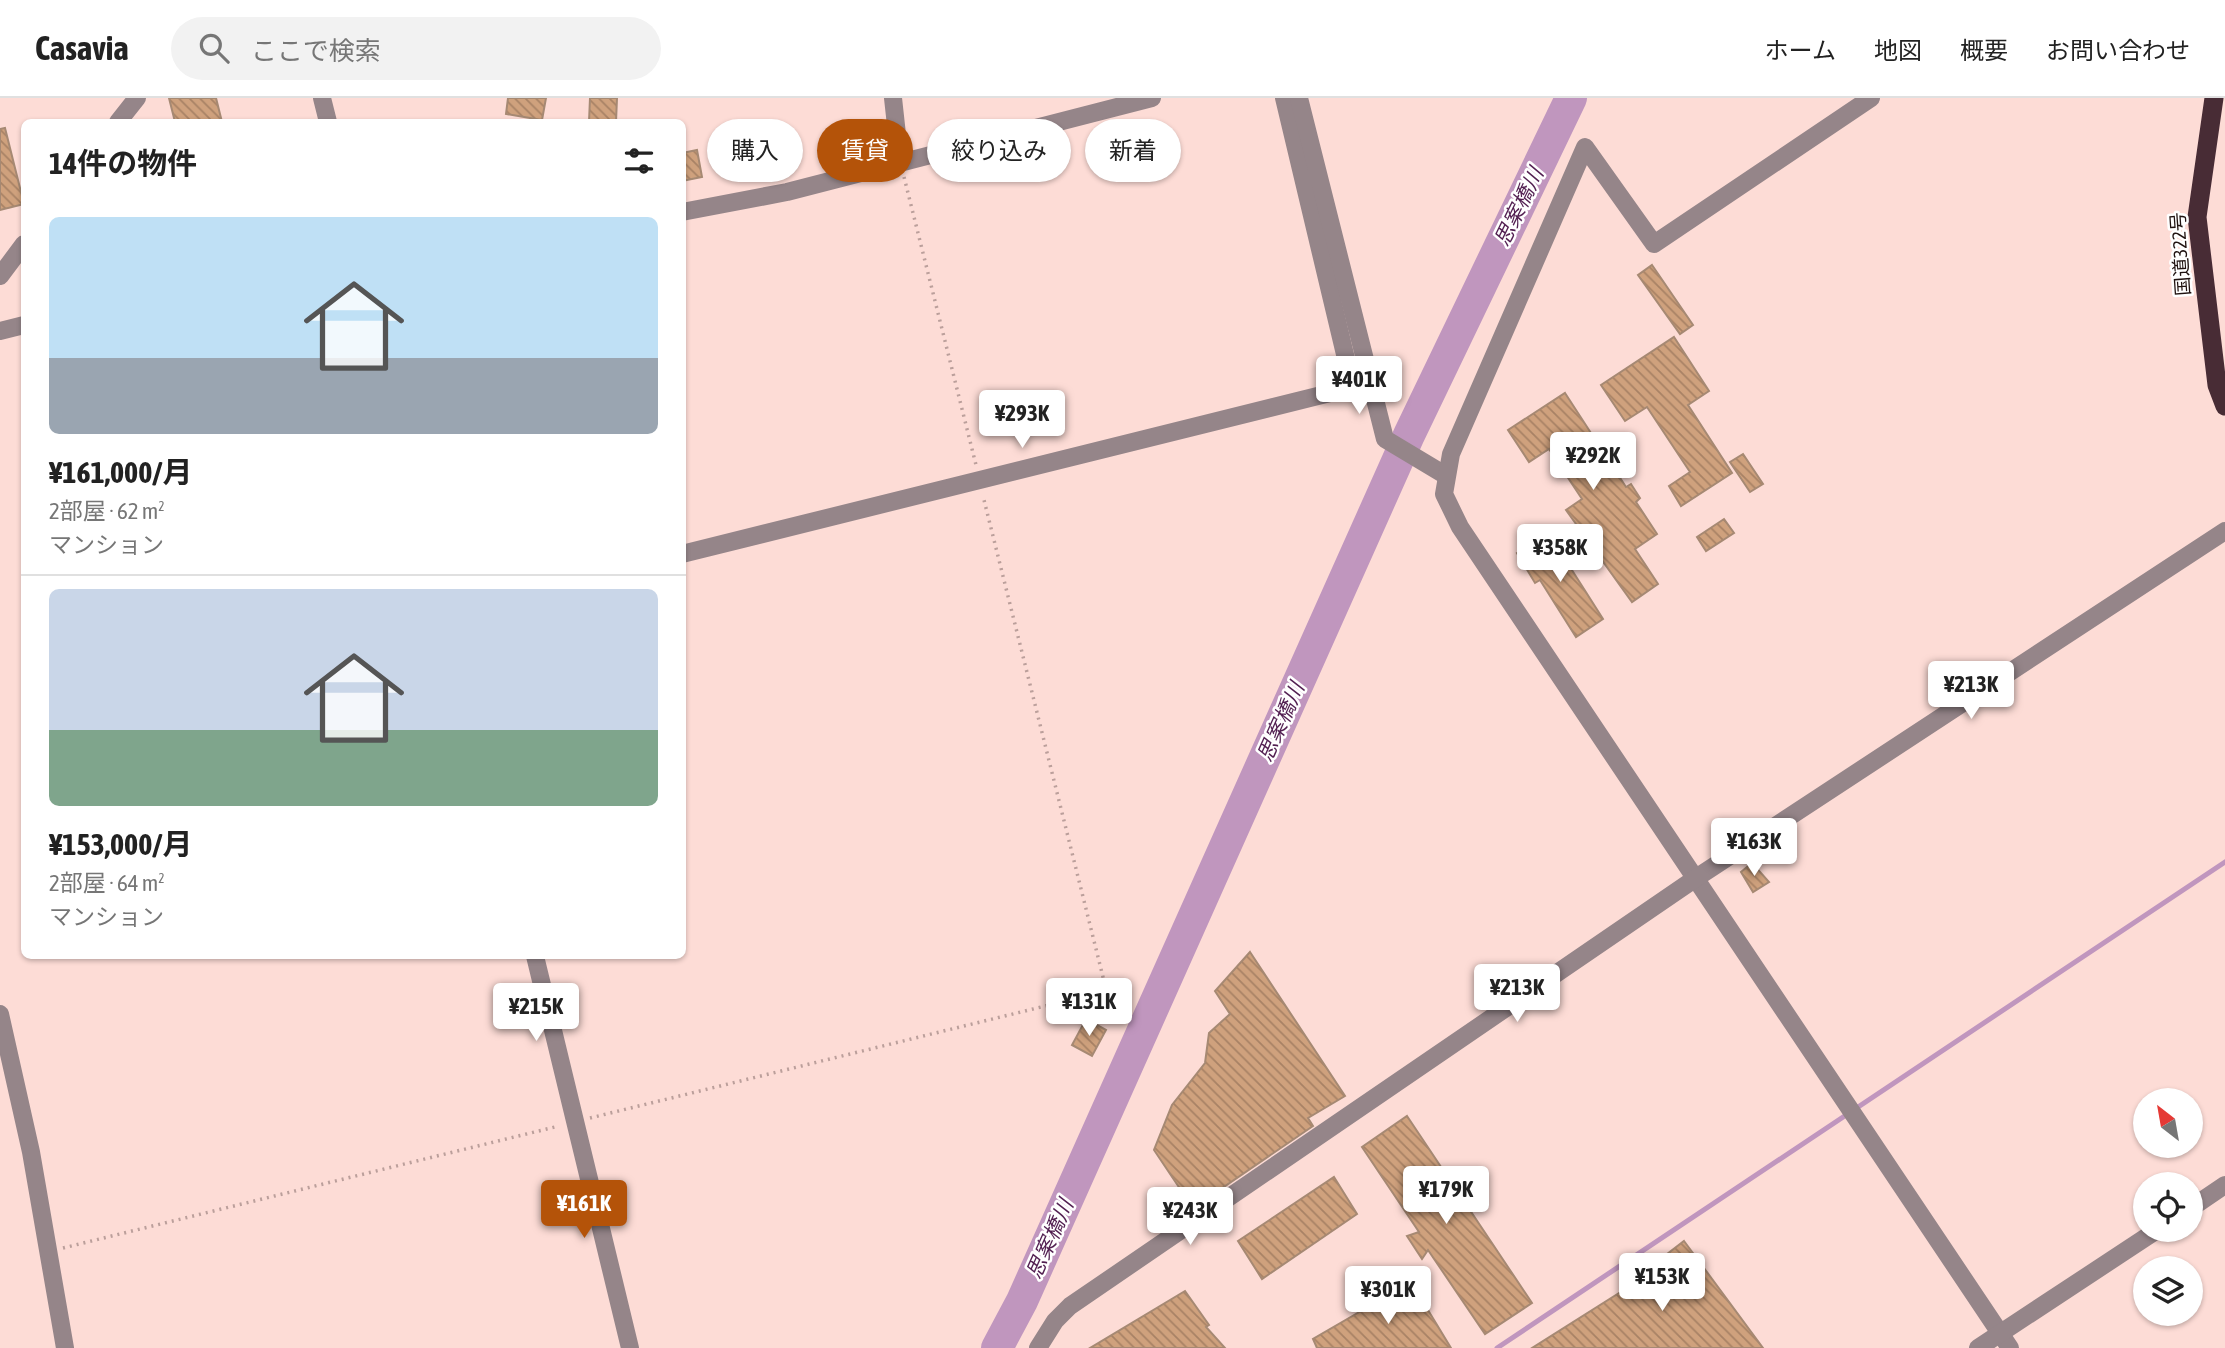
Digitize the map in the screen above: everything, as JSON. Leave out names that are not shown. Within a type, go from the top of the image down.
[{"type":"highway","name":"国道322号","points":[[2214,98],[2197,217],[2217,384],[2225,407]]},
{"type":"street","points":[[120,119],[137,98]]},
{"type":"street","points":[[322,98],[327,119]]},
{"type":"street","points":[[893,98],[895,119]]},
{"type":"street","points":[[913,159],[1152,98]]},
{"type":"street","points":[[1284,98],[1361,386],[1385,439],[1438,472],[1444,494],[1460,527],[2005,1341]]},
{"type":"street","points":[[1299,98],[1361,386]]},
{"type":"street","points":[[1438,472],[1451,453],[1585,147],[1654,244],[1871,98]]},
{"type":"street","points":[[686,211],[825,182]]},
{"type":"street","points":[[0,276],[21,248]]},
{"type":"street","points":[[0,331],[21,325]]},
{"type":"street","points":[[686,553],[1361,386]]},
{"type":"street","points":[[1038,1348],[1055,1321],[1070,1306],[1696,878],[2225,531]]},
{"type":"street","points":[[536,959],[630,1348]]},
{"type":"street","points":[[0,1014],[31,1152],[65,1348]]},
{"type":"street","points":[[2203,1200],[2225,1185]]},
{"type":"street","points":[[1978,1348],[2005,1341],[2141,1242]]},
{"type":"path","points":[[47,1252],[1090,995],[1100,989],[1104,981],[1101,968],[905,182]]},
{"type":"building","points":[[169,98],[216,98],[221,119],[174,119]]},
{"type":"building","points":[[508,98],[546,98],[542,119],[506,114]]},
{"type":"building","points":[[590,98],[617,98],[616,119],[589,119]]},
{"type":"building","points":[[5,128],[21,192],[21,205],[0,210],[0,129]]},
{"type":"building","points":[[697,150],[702,177],[686,180],[686,152]]},
{"type":"building","points":[[1652,265],[1693,325],[1680,334],[1638,275]]},
{"type":"building","points":[[1674,337],[1709,391],[1688,405],[1732,473],[1681,506],[1669,486],[1690,472],[1647,407],[1625,421],[1601,385]]},
{"type":"building","points":[[1565,393],[1626,487],[1631,484],[1640,498],[1636,502],[1657,534],[1635,549],[1658,584],[1632,602],[1566,510],[1582,499],[1549,449],[1529,462],[1508,430]]},
{"type":"building","points":[[1743,454],[1763,484],[1750,492],[1730,462]]},
{"type":"building","points":[[1724,519],[1734,533],[1706,551],[1697,537]]},
{"type":"building","points":[[1549,534],[1603,619],[1576,637],[1540,580],[1535,583],[1517,553]]},
{"type":"building","points":[[1752,863],[1769,882],[1753,892],[1741,872]]},
{"type":"building","points":[[1250,952],[1345,1096],[1308,1118],[1313,1126],[1193,1208],[1154,1150],[1172,1105],[1205,1063],[1209,1033],[1230,1014],[1215,991]]},
{"type":"building","points":[[1086,1019],[1106,1030],[1092,1056],[1072,1045]]},
{"type":"building","points":[[1407,1116],[1532,1303],[1485,1334],[1428,1250],[1422,1259],[1407,1236],[1419,1232],[1362,1147]]},
{"type":"building","points":[[1334,1177],[1357,1214],[1262,1279],[1238,1241]]},
{"type":"building","points":[[1684,1241],[1763,1348],[1532,1348],[1638,1281],[1636,1278]]},
{"type":"building","points":[[1411,1282],[1451,1348],[1317,1348],[1313,1339]]},
{"type":"building","points":[[1185,1291],[1209,1325],[1206,1327],[1225,1348],[1090,1348]]},
{"type":"waterway","name":"思案橋川","points":[[997,1348],[1022,1301],[1409,435],[1571,98]]},
{"type":"waterway","points":[[1497,1348],[2225,862]]}]
